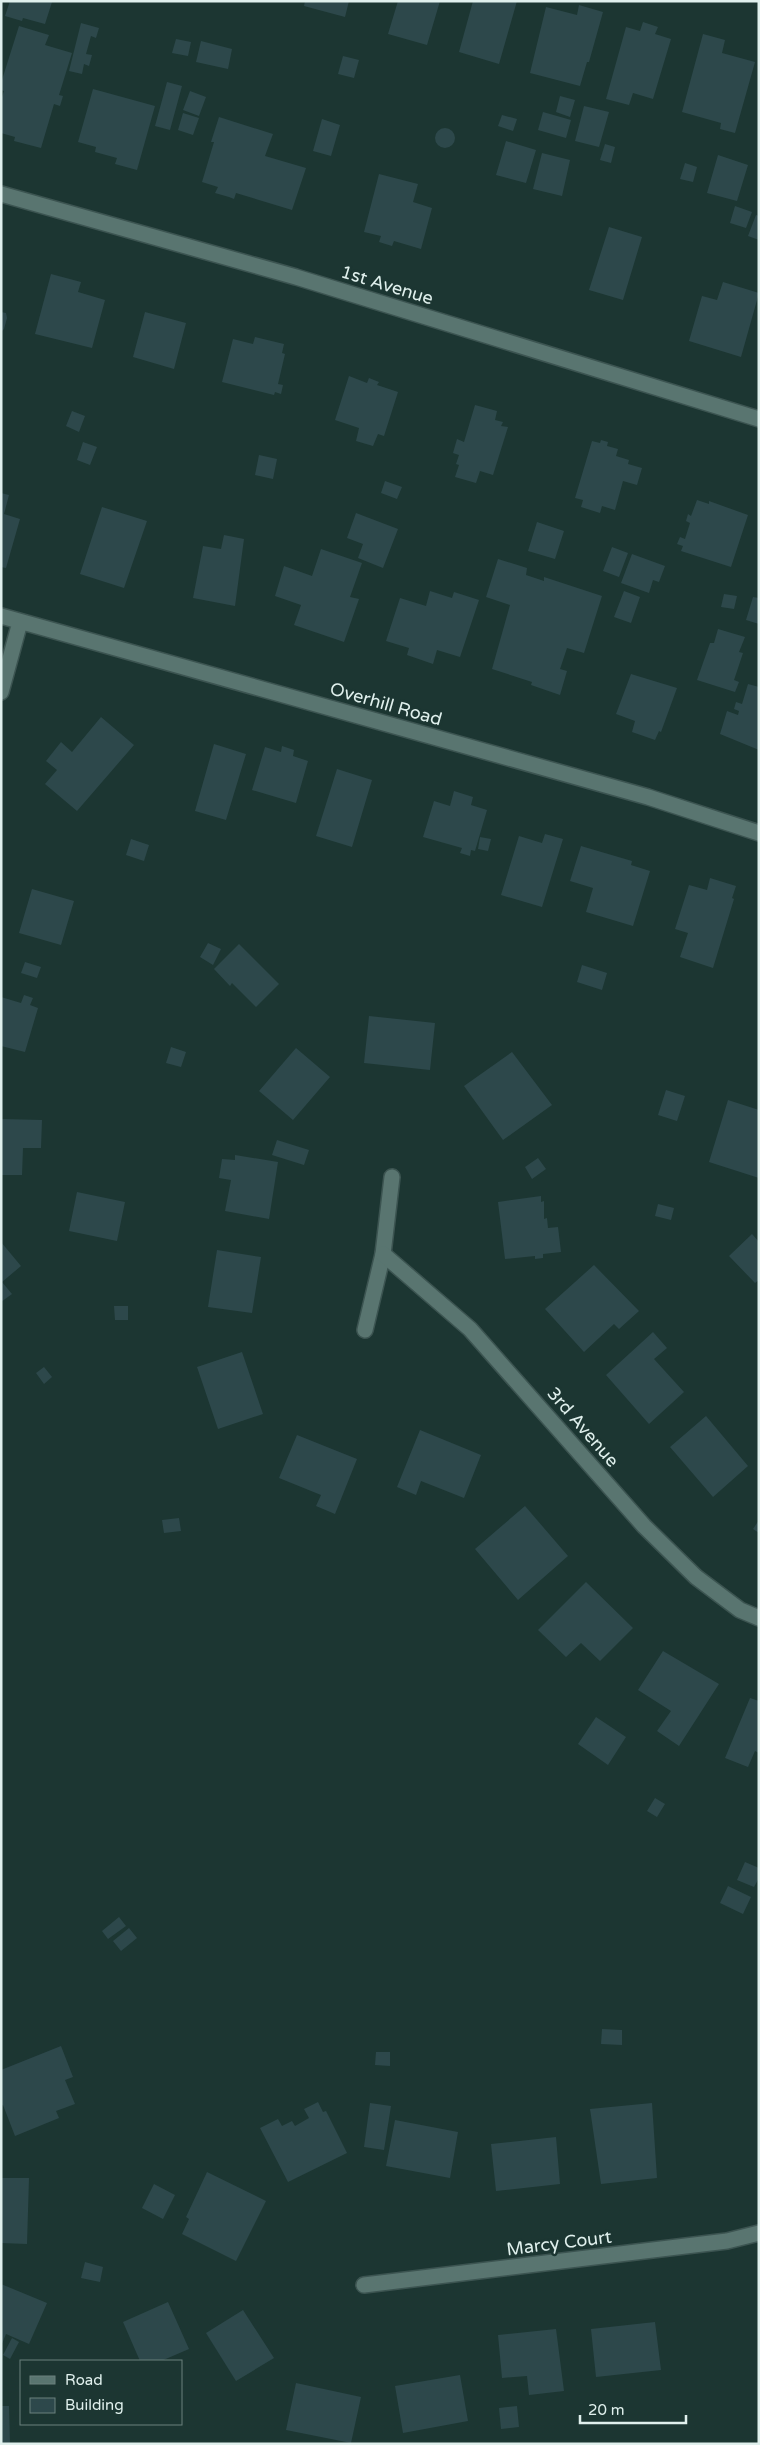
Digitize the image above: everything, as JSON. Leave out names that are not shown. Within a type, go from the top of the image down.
[{"type":"street","name":"1st Avenue","points":[[1,194],[296,277],[759,419]]},
{"type":"street","name":"Overhill Road","points":[[1,616],[638,795],[759,833]]},
{"type":"street","points":[[1,692],[20,622]]},
{"type":"street","points":[[365,1330],[383,1254],[392,1177]]},
{"type":"street","name":"3rd Avenue","points":[[383,1254],[470,1329],[644,1526],[696,1577],[740,1610],[759,1618]]},
{"type":"street","name":"Marcy Court","points":[[364,2285],[727,2241],[759,2233]]},
{"type":"building","points":[[10,1],[52,2],[45,24],[23,18],[22,21],[5,16]]},
{"type":"building","points":[[305,1],[349,1],[345,17],[304,6]]},
{"type":"building","points":[[398,1],[440,1],[427,45],[388,34]]},
{"type":"building","points":[[473,1],[517,1],[499,64],[459,52]]},
{"type":"building","points":[[579,5],[603,12],[580,86],[530,73],[546,7],[577,15]]},
{"type":"building","points":[[643,22],[658,27],[655,34],[671,39],[653,99],[633,93],[629,105],[606,99],[626,27],[640,31]]},
{"type":"building","points":[[81,23],[99,28],[96,38],[91,36],[86,54],[92,55],[89,66],[84,64],[82,74],[69,71]]},
{"type":"building","points":[[19,26],[49,35],[45,45],[72,53],[59,95],[63,96],[60,106],[54,104],[41,148],[14,141],[15,137],[1,133],[1,100],[4,91],[1,90],[1,83]]},
{"type":"building","points":[[703,34],[725,40],[722,53],[755,62],[735,133],[720,129],[721,123],[682,112]]},
{"type":"building","points":[[176,39],[191,42],[188,56],[172,53]]},
{"type":"building","points":[[201,41],[232,49],[228,69],[196,62]]},
{"type":"building","points":[[343,56],[359,60],[354,78],[338,74]]},
{"type":"building","points":[[167,82],[182,86],[170,130],[155,126]]},
{"type":"building","points":[[93,89],[155,106],[137,170],[115,164],[117,158],[95,152],[96,147],[78,142]]},
{"type":"building","points":[[190,91],[206,97],[199,116],[183,110]]},
{"type":"building","points":[[560,96],[575,100],[570,117],[556,112]]},
{"type":"building","points":[[584,106],[609,112],[599,147],[575,141]]},
{"type":"building","points":[[543,112],[571,120],[566,138],[538,130]]},
{"type":"building","points":[[183,113],[199,118],[193,135],[178,130]]},
{"type":"building","points":[[502,115],[517,119],[513,131],[498,126]]},
{"type":"building","points":[[219,117],[273,134],[265,156],[306,168],[292,210],[236,193],[234,199],[215,193],[218,187],[202,182]]},
{"type":"building","points":[[322,119],[340,125],[331,156],[313,151]]},
{"type":"building","points":[[445,128],[452,131],[455,138],[452,145],[445,148],[438,145],[435,138],[438,131]]},
{"type":"building","points":[[506,141],[536,150],[526,183],[496,175]]},
{"type":"building","points":[[605,144],[615,147],[611,163],[600,160]]},
{"type":"building","points":[[542,153],[570,160],[562,196],[533,189]]},
{"type":"building","points":[[718,155],[748,165],[737,201],[707,193]]},
{"type":"building","points":[[685,163],[697,167],[693,182],[680,179]]},
{"type":"building","points":[[379,174],[418,184],[413,202],[432,208],[421,249],[394,241],[392,246],[379,242],[381,236],[364,232]]},
{"type":"building","points":[[735,206],[752,212],[746,228],[730,223]]},
{"type":"building","points":[[756,215],[759,216],[759,240],[748,236]]},
{"type":"building","points":[[609,227],[642,237],[623,300],[589,290]]},
{"type":"building","points":[[51,274],[81,282],[78,292],[105,300],[92,348],[35,334]]},
{"type":"building","points":[[723,282],[759,293],[741,357],[689,341],[702,296],[717,300]]},
{"type":"building","points":[[1,312],[6,313],[7,318],[4,329],[1,332]]},
{"type":"building","points":[[145,312],[186,323],[174,369],[133,357]]},
{"type":"building","points":[[255,337],[284,344],[282,353],[285,354],[278,384],[283,385],[281,394],[275,392],[274,395],[222,382],[233,339],[253,344]]},
{"type":"building","points":[[349,376],[367,383],[369,378],[379,382],[377,385],[398,392],[384,436],[378,434],[373,446],[356,441],[359,428],[335,420]]},
{"type":"building","points":[[475,405],[497,411],[495,420],[503,422],[501,426],[508,427],[493,475],[480,471],[476,483],[455,477],[459,465],[456,464],[459,455],[453,453],[457,439],[464,442]]},
{"type":"building","points":[[72,411],[85,416],[79,432],[66,426]]},
{"type":"building","points":[[601,440],[608,442],[607,446],[618,449],[616,456],[629,460],[628,464],[642,468],[637,485],[623,481],[615,510],[602,506],[600,513],[581,507],[583,500],[575,498],[592,441],[600,443]]},
{"type":"building","points":[[83,442],[97,447],[90,465],[77,460]]},
{"type":"building","points":[[259,455],[277,459],[273,479],[255,475]]},
{"type":"building","points":[[385,481],[402,487],[397,499],[381,493]]},
{"type":"building","points":[[1,493],[9,495],[4,514],[20,519],[6,568],[1,567]]},
{"type":"building","points":[[697,500],[709,504],[709,501],[748,515],[731,567],[681,551],[683,546],[677,544],[680,537],[685,539],[690,523],[686,521],[688,514],[691,516]]},
{"type":"building","points":[[102,507],[147,521],[124,588],[80,574]]},
{"type":"building","points":[[356,513],[398,529],[383,568],[358,558],[363,544],[347,538]]},
{"type":"building","points":[[537,522],[564,531],[555,559],[528,551]]},
{"type":"building","points":[[224,535],[244,539],[235,606],[193,598],[203,546],[221,549]]},
{"type":"building","points":[[612,547],[628,553],[619,577],[603,571]]},
{"type":"building","points":[[321,549],[362,563],[350,597],[359,599],[344,642],[294,625],[301,605],[275,596],[284,566],[312,576]]},
{"type":"building","points":[[632,554],[665,566],[659,582],[653,580],[649,593],[621,583]]},
{"type":"building","points":[[498,559],[527,568],[526,575],[544,581],[544,577],[602,596],[584,653],[567,648],[560,669],[567,671],[560,695],[531,685],[532,682],[492,669],[510,605],[486,597]]},
{"type":"building","points":[[430,591],[452,598],[454,592],[479,600],[460,657],[437,650],[433,664],[407,655],[409,648],[386,641],[400,598],[426,606]]},
{"type":"building","points":[[624,591],[640,597],[631,623],[614,617]]},
{"type":"building","points":[[724,594],[737,596],[734,609],[721,607]]},
{"type":"building","points":[[753,597],[759,598],[759,624],[746,620]]},
{"type":"building","points":[[718,629],[745,637],[739,652],[743,653],[734,680],[739,682],[735,692],[697,680],[710,643],[714,643]]},
{"type":"building","points":[[631,674],[677,688],[661,732],[659,731],[655,740],[632,732],[635,721],[616,714]]},
{"type":"building","points":[[748,684],[759,687],[759,750],[720,734],[727,711],[738,715],[739,711],[734,709],[736,702],[742,704]]},
{"type":"building","points":[[101,717],[134,745],[77,811],[45,784],[57,770],[46,761],[61,742],[72,752]]},
{"type":"building","points":[[214,744],[246,754],[226,820],[195,811]]},
{"type":"building","points":[[282,746],[294,750],[293,756],[308,761],[296,803],[252,790],[265,747],[281,752]]},
{"type":"building","points":[[337,769],[372,780],[352,847],[316,836]]},
{"type":"building","points":[[454,791],[473,797],[471,805],[487,810],[475,851],[471,850],[470,856],[460,853],[462,848],[423,837],[434,801],[450,806]]},
{"type":"building","points":[[545,834],[563,839],[542,907],[501,895],[519,836],[542,843]]},
{"type":"building","points":[[480,837],[491,839],[488,851],[478,849]]},
{"type":"building","points":[[131,839],[149,845],[144,861],[126,855]]},
{"type":"building","points":[[581,846],[632,861],[631,865],[650,871],[633,926],[586,912],[593,888],[570,881]]},
{"type":"building","points":[[710,878],[736,886],[732,898],[734,899],[713,968],[680,957],[688,933],[675,929],[689,885],[707,890]]},
{"type":"building","points":[[32,889],[74,901],[61,945],[19,933]]},
{"type":"building","points":[[208,943],[221,949],[213,965],[200,957]]},
{"type":"building","points":[[239,944],[279,984],[256,1007],[232,983],[230,986],[214,969]]},
{"type":"building","points":[[25,962],[41,967],[37,978],[21,973]]},
{"type":"building","points":[[582,965],[607,973],[602,990],[577,982]]},
{"type":"building","points":[[24,995],[33,998],[30,1005],[38,1008],[25,1052],[1,1046],[1,997],[21,1003]]},
{"type":"building","points":[[369,1016],[435,1023],[430,1070],[364,1063]]},
{"type":"building","points":[[171,1047],[186,1052],[181,1067],[166,1063]]},
{"type":"building","points":[[296,1048],[330,1077],[293,1120],[259,1091]]},
{"type":"building","points":[[512,1052],[552,1105],[503,1140],[464,1086]]},
{"type":"building","points":[[666,1090],[685,1096],[677,1121],[658,1115]]},
{"type":"building","points":[[728,1100],[759,1110],[759,1178],[709,1162]]},
{"type":"building","points":[[1,1119],[42,1120],[41,1148],[23,1148],[22,1175],[1,1175]]},
{"type":"building","points":[[277,1140],[309,1150],[304,1165],[272,1155]]},
{"type":"building","points":[[235,1155],[278,1162],[269,1219],[225,1211],[231,1180],[219,1178],[222,1159],[235,1160]]},
{"type":"building","points":[[538,1158],[546,1169],[532,1179],[525,1167]]},
{"type":"building","points":[[77,1192],[125,1202],[117,1241],[69,1231]]},
{"type":"building","points":[[541,1196],[541,1202],[544,1201],[544,1219],[547,1218],[548,1228],[558,1227],[561,1252],[543,1254],[543,1258],[535,1259],[535,1256],[505,1259],[498,1202]]},
{"type":"building","points":[[658,1204],[674,1208],[671,1220],[655,1216]]},
{"type":"building","points":[[752,1234],[759,1242],[759,1280],[755,1283],[729,1256]]},
{"type":"building","points":[[1,1242],[21,1266],[2,1282],[12,1294],[1,1302]]},
{"type":"building","points":[[217,1250],[261,1257],[252,1313],[208,1307]]},
{"type":"building","points":[[594,1265],[639,1311],[619,1329],[614,1324],[584,1352],[545,1309]]},
{"type":"building","points":[[114,1306],[128,1306],[128,1320],[115,1320]]},
{"type":"building","points":[[653,1332],[667,1348],[654,1359],[684,1392],[649,1424],[606,1375]]},
{"type":"building","points":[[242,1352],[263,1414],[218,1429],[197,1367]]},
{"type":"building","points":[[44,1367],[52,1377],[44,1384],[36,1373]]},
{"type":"building","points":[[706,1416],[748,1466],[713,1497],[670,1447]]},
{"type":"building","points":[[420,1430],[481,1455],[464,1498],[421,1481],[416,1495],[397,1487]]},
{"type":"building","points":[[297,1435],[357,1459],[335,1514],[316,1506],[321,1495],[279,1478]]},
{"type":"building","points":[[525,1506],[568,1556],[518,1600],[475,1549]]},
{"type":"building","points":[[179,1518],[181,1531],[164,1533],[162,1520]]},
{"type":"building","points":[[759,1520],[759,1533],[753,1529]]},
{"type":"building","points":[[586,1582],[633,1628],[600,1661],[581,1643],[566,1657],[538,1630]]},
{"type":"building","points":[[663,1651],[719,1684],[679,1746],[657,1731],[671,1711],[638,1690]]},
{"type":"building","points":[[750,1698],[759,1701],[759,1753],[755,1751],[748,1767],[725,1758]]},
{"type":"building","points":[[596,1717],[626,1737],[608,1765],[578,1744]]},
{"type":"building","points":[[655,1798],[665,1804],[657,1817],[647,1811]]},
{"type":"building","points":[[745,1862],[759,1868],[759,1878],[754,1887],[737,1880]]},
{"type":"building","points":[[728,1886],[751,1897],[743,1914],[720,1903]]},
{"type":"building","points":[[119,1917],[126,1926],[108,1939],[102,1931]]},
{"type":"building","points":[[129,1928],[137,1938],[121,1951],[113,1941]]},
{"type":"building","points":[[602,2029],[622,2030],[622,2045],[601,2044]]},
{"type":"building","points":[[61,2046],[73,2077],[65,2080],[75,2104],[56,2111],[59,2118],[15,2136],[3,2105],[1,2106],[1,2070]]},
{"type":"building","points":[[376,2052],[390,2052],[390,2066],[375,2065]]},
{"type":"building","points":[[318,2102],[323,2112],[326,2111],[347,2153],[288,2182],[260,2128],[278,2119],[282,2126],[292,2121],[295,2126],[309,2118],[304,2109]]},
{"type":"building","points":[[370,2103],[391,2106],[384,2150],[364,2147]]},
{"type":"building","points":[[652,2103],[657,2178],[601,2184],[590,2109]]},
{"type":"building","points":[[395,2120],[458,2132],[450,2178],[386,2166]]},
{"type":"building","points":[[556,2137],[560,2184],[496,2191],[491,2144]]},
{"type":"building","points":[[207,2172],[266,2201],[236,2261],[182,2234],[189,2219],[186,2217]]},
{"type":"building","points":[[1,2178],[29,2178],[27,2244],[1,2243]]},
{"type":"building","points":[[154,2184],[175,2195],[163,2219],[142,2208]]},
{"type":"building","points":[[85,2262],[103,2267],[100,2282],[81,2278]]},
{"type":"building","points":[[1,2284],[47,2303],[29,2344],[6,2334],[1,2346]]},
{"type":"building","points":[[168,2302],[189,2349],[163,2360],[140,2360],[123,2322]]},
{"type":"building","points":[[243,2310],[274,2358],[236,2381],[206,2333]]},
{"type":"building","points":[[655,2322],[661,2370],[596,2377],[591,2329]]},
{"type":"building","points":[[556,2329],[564,2391],[529,2395],[527,2376],[502,2378],[498,2335]]},
{"type":"building","points":[[12,2338],[19,2342],[10,2359],[3,2355]]},
{"type":"building","points":[[460,2375],[468,2421],[403,2433],[395,2386]]},
{"type":"building","points":[[296,2383],[361,2397],[351,2443],[286,2430]]},
{"type":"building","points":[[1,2406],[9,2406],[10,2444],[1,2444]]},
{"type":"building","points":[[517,2406],[519,2427],[501,2429],[499,2408]]}]
